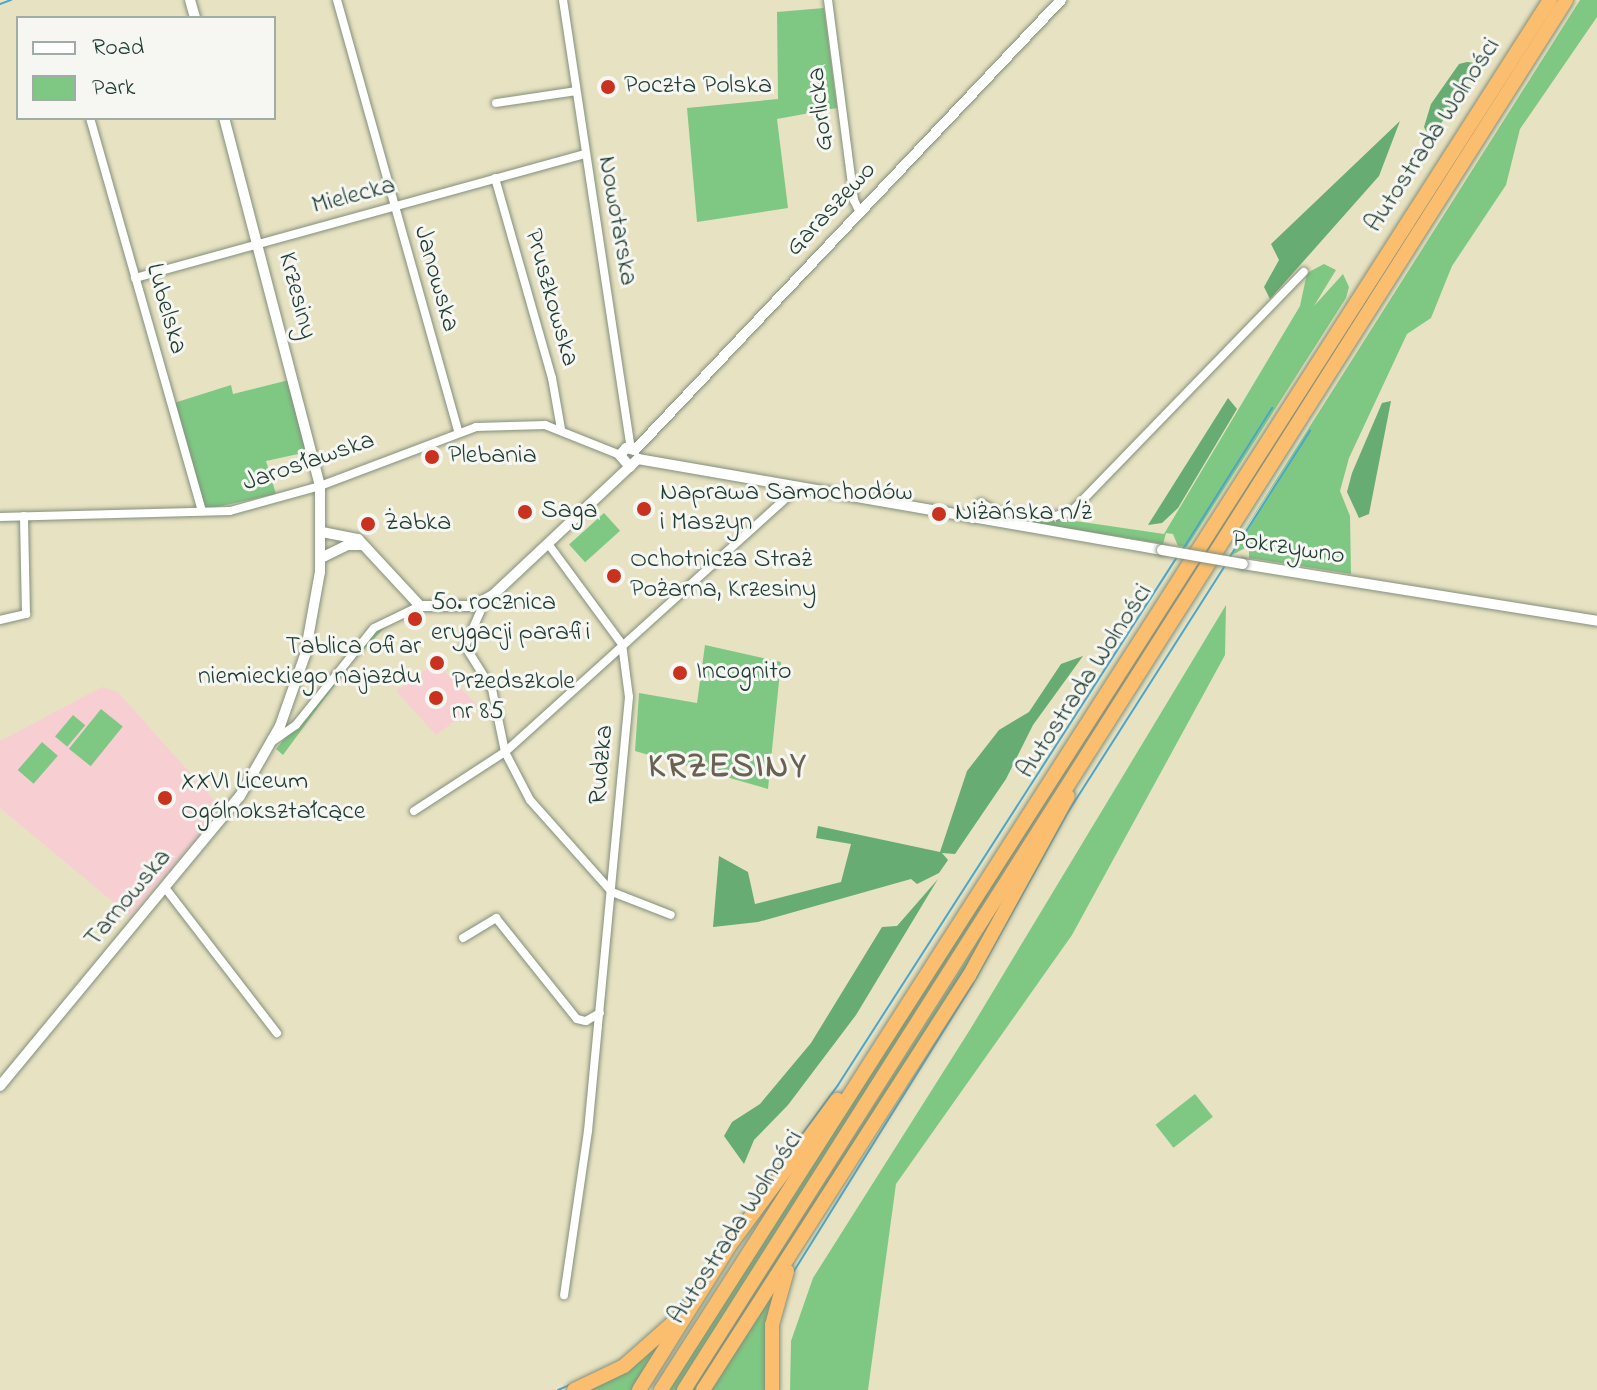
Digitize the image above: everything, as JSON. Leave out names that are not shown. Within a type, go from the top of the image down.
[{"type":"highway","name":"Autostrada Wolności","points":[[661,1390],[1550,0]]},
{"type":"highway","name":"Autostrada Wolności","points":[[684,1390],[1097,734],[1566,0]]},
{"type":"highway","points":[[703,1390],[988,944],[1097,734]]},
{"type":"highway","points":[[574,1390],[637,1357],[674,1323],[892,1031]]},
{"type":"highway","points":[[772,1390],[775,1311],[811,1224]]},
{"type":"highway","points":[[639,1390],[708,1279]]},
{"type":"street","name":"Janowska","points":[[337,0],[458,430]]},
{"type":"street","name":"Nowotarska","points":[[563,0],[584,154],[634,456]]},
{"type":"street","name":"Gorlicka","points":[[828,0],[854,200],[860,213]]},
{"type":"street","name":"Garaszewo","points":[[485,601],[549,545],[1061,0]]},
{"type":"street","points":[[496,103],[576,91]]},
{"type":"street","name":"Lubelska","points":[[91,120],[202,511]]},
{"type":"street","name":"Krzesiny","points":[[225,120],[260,243],[320,486],[321,558],[305,655],[273,741]]},
{"type":"street","name":"Mielecka","points":[[135,278],[584,154]]},
{"type":"street","name":"Pruszkowska","points":[[495,178],[552,378],[561,429]]},
{"type":"street","name":"Pokrzywno","points":[[972,520],[981,503],[998,512],[1055,516],[1072,511],[1304,272]]},
{"type":"street","name":"Jarosławska","points":[[0,517],[230,511],[320,486],[458,430],[522,424],[561,429],[620,455]]},
{"type":"street","points":[[620,455],[634,456]]},
{"type":"street","name":"Pokrzywno","points":[[634,456],[795,490],[1597,621]]},
{"type":"street","points":[[414,811],[505,752],[795,490]]},
{"type":"street","points":[[0,620],[26,614],[24,516]]},
{"type":"street","points":[[322,532],[354,537],[420,606],[450,609],[485,601]]},
{"type":"street","points":[[321,558],[348,545],[363,545]]},
{"type":"street","name":"Rudzka","points":[[549,545],[622,644],[629,697],[600,1012],[564,1295]]},
{"type":"street","points":[[485,601],[465,646],[492,689],[505,752],[530,800],[612,892],[671,915]]},
{"type":"street","name":"Tarnowska","points":[[0,1086],[222,822],[273,741],[296,725],[374,628],[420,606]]},
{"type":"street","points":[[166,889],[277,1033]]},
{"type":"street","points":[[463,938],[496,918],[577,1019],[586,1021],[600,1012]]},
{"type":"shaded area","name":"Przedszkole nr 85","points":[[436,662],[477,705],[436,735],[396,691]]},
{"type":"shaded area","points":[[102,687],[118,692],[222,809],[130,916],[0,808],[0,741]]},
{"type":"green space","points":[[1580,0],[1597,0],[1597,17],[1520,129],[1506,185],[1452,266],[1431,318],[1407,334],[1349,458],[1340,491],[1350,516],[1351,574],[1249,558],[1249,546],[1232,555],[1309,431],[1229,554]]},
{"type":"green space","points":[[824,8],[837,108],[777,119],[788,208],[697,222],[687,108],[778,99],[777,12]]},
{"type":"green space","points":[[1476,63],[1431,141],[1424,127],[1431,104],[1459,64]]},
{"type":"green space","points":[[1400,121],[1379,176],[1270,299],[1264,287],[1279,260],[1271,244]]},
{"type":"green space","points":[[1324,264],[1336,270],[1314,306],[1343,274],[1349,287],[1346,298],[1187,547],[1178,546],[1173,534],[1166,533],[1163,544],[979,514],[981,507],[1164,534],[1300,306],[1307,273]]},
{"type":"green space","points":[[293,379],[312,451],[266,461],[276,494],[203,510],[174,403],[231,385],[233,394]]},
{"type":"green space","points":[[1228,398],[1237,409],[1178,508],[1162,523],[1148,525]]},
{"type":"green space","points":[[1391,401],[1369,514],[1359,518],[1347,492],[1352,473],[1382,403]]},
{"type":"green space","points":[[604,513],[620,531],[585,562],[569,544]]},
{"type":"green space","points":[[1195,565],[678,1390],[667,1390]]},
{"type":"green space","points":[[1226,605],[1225,655],[1072,935],[896,1184],[868,1390],[790,1390],[791,1341],[813,1278],[971,1028]]},
{"type":"green space","points":[[387,625],[350,664],[283,755],[276,749],[372,633]]},
{"type":"green space","points":[[705,645],[781,662],[768,789],[635,751],[639,693],[697,703]]},
{"type":"green space","points":[[1083,656],[1033,725],[1006,779],[955,854],[942,853],[948,860],[939,873],[917,884],[911,879],[758,922],[713,927],[719,856],[748,872],[755,904],[841,882],[851,844],[816,838],[818,826],[940,852],[967,771],[999,730],[1029,712],[1061,664]]},
{"type":"green space","points":[[101,709],[123,727],[91,766],[69,749]]},
{"type":"green space","points":[[73,715],[85,725],[67,747],[55,736]]},
{"type":"green space","points":[[42,742],[58,756],[34,784],[18,770]]},
{"type":"green space","points":[[938,879],[856,1015],[788,1105],[754,1140],[744,1164],[724,1136],[732,1122],[760,1104],[811,1043],[882,927],[897,926]]},
{"type":"green space","points":[[980,940],[984,942],[700,1390],[693,1390]]},
{"type":"green space","points":[[1195,1094],[1213,1117],[1173,1148],[1156,1125]]},
{"type":"green space","points":[[780,1275],[769,1390],[707,1390]]},
{"type":"green space","points":[[665,1338],[634,1390],[584,1390]]},
{"type":"waterway","points":[[0,4],[11,0]]},
{"type":"waterway","points":[[1183,549],[1272,408]]},
{"type":"waterway","points":[[1229,558],[1310,431]]},
{"type":"waterway","points":[[728,1236],[838,1085],[1177,557]]},
{"type":"waterway","points":[[794,1271],[972,985],[1068,812],[1224,567]]},
{"type":"waterway","points":[[952,989],[968,964]]},
{"type":"waterway","points":[[673,1314],[716,1254]]},
{"type":"waterway","points":[[558,1390],[570,1385]]},
{"type":"place","name":"Poczta Polska","points":[[608,87]]},
{"type":"place","name":"Plebania","points":[[432,457]]},
{"type":"place","name":"Naprawa Samochodów i Maszyn","points":[[644,509]]},
{"type":"place","name":"Saga","points":[[525,512]]},
{"type":"place","name":"Niżańska n/ż","points":[[939,514]]},
{"type":"place","name":"Żabka","points":[[368,524]]},
{"type":"place","name":"Ochotnicza Straż Pożarna, Krzesiny","points":[[614,576]]},
{"type":"place","name":"50. rocznica erygacji parafii","points":[[415,619]]},
{"type":"place","name":"Tablica ofiar niemieckiego najazdu","points":[[437,663]]},
{"type":"place","name":"Incognito","points":[[680,673]]},
{"type":"place","name":"Przedszkole nr 85","points":[[436,698]]},
{"type":"place","name":"XXVI Liceum Ogólnokształcące","points":[[165,798]]},
{"type":"district","name":"KRZESINY","points":[[728,769]]}]
